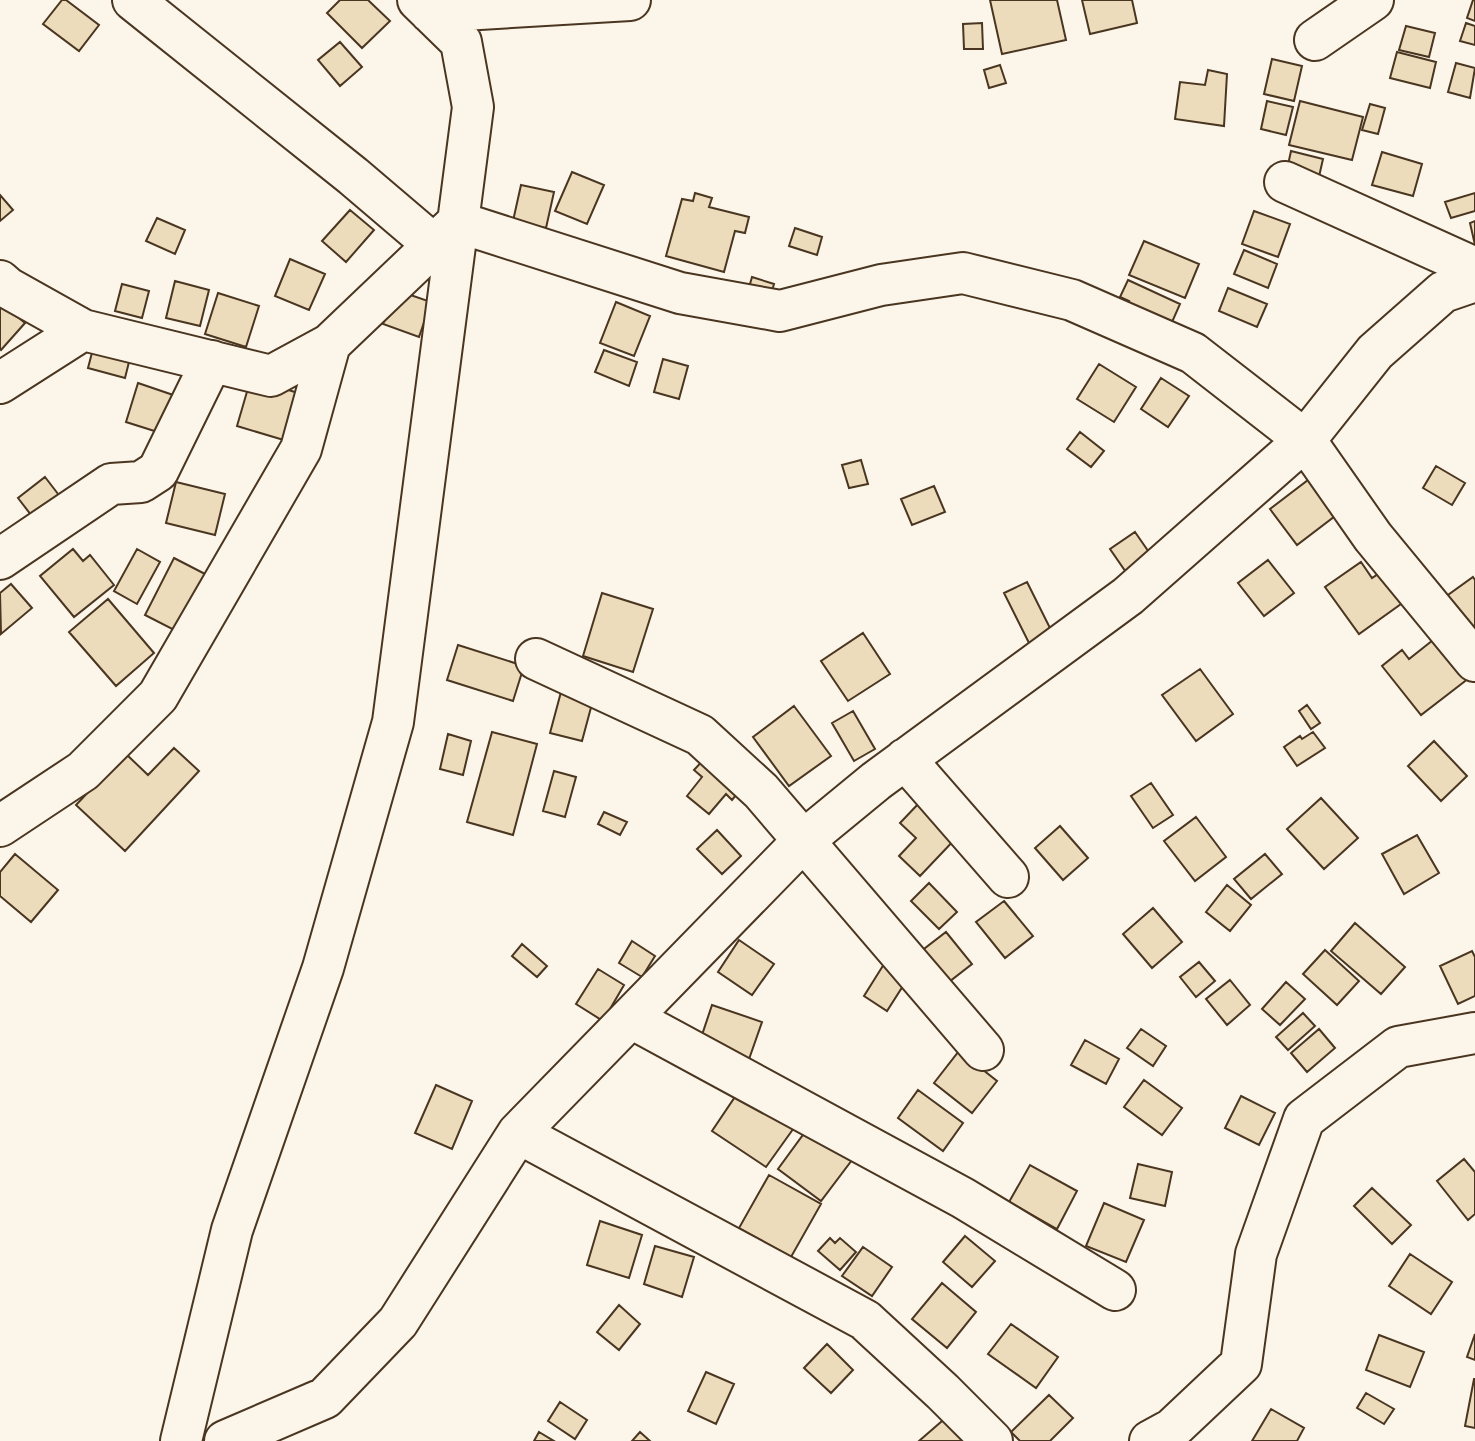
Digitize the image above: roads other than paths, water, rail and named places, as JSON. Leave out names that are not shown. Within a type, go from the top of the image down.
[{"type":"street","points":[[133,0],[353,176],[446,233],[680,293],[780,311],[881,285],[963,273],[1072,300],[1193,353],[1305,440],[1373,537],[1475,661]]},
{"type":"street","points":[[1315,40],[1373,0]]},
{"type":"street","points":[[424,6],[626,1]]},
{"type":"street","points":[[181,1441],[232,1230],[323,968],[393,722],[446,233],[473,107],[461,42],[424,6]]},
{"type":"street","points":[[1285,182],[1475,268]]},
{"type":"street","points":[[0,281],[83,330],[271,376],[330,344],[446,233]]},
{"type":"street","points":[[225,1441],[325,1398],[398,1322],[518,1133],[803,841],[905,759],[1128,596],[1305,440],[1375,352],[1443,292],[1475,281]]},
{"type":"street","points":[[0,383],[83,330]]},
{"type":"street","points":[[0,826],[83,771],[158,696],[301,449],[330,344]]},
{"type":"street","points":[[0,559],[111,484],[141,482],[158,471],[212,361]]},
{"type":"street","points":[[536,659],[700,735],[761,791],[983,1050]]},
{"type":"street","points":[[905,759],[1008,877]]},
{"type":"street","points":[[631,1018],[963,1198],[1115,1290]]},
{"type":"street","points":[[1150,1441],[1172,1429],[1241,1364],[1256,1254],[1304,1119],[1398,1047],[1475,1033]]},
{"type":"street","points":[[518,1133],[865,1320],[992,1441]]}]
